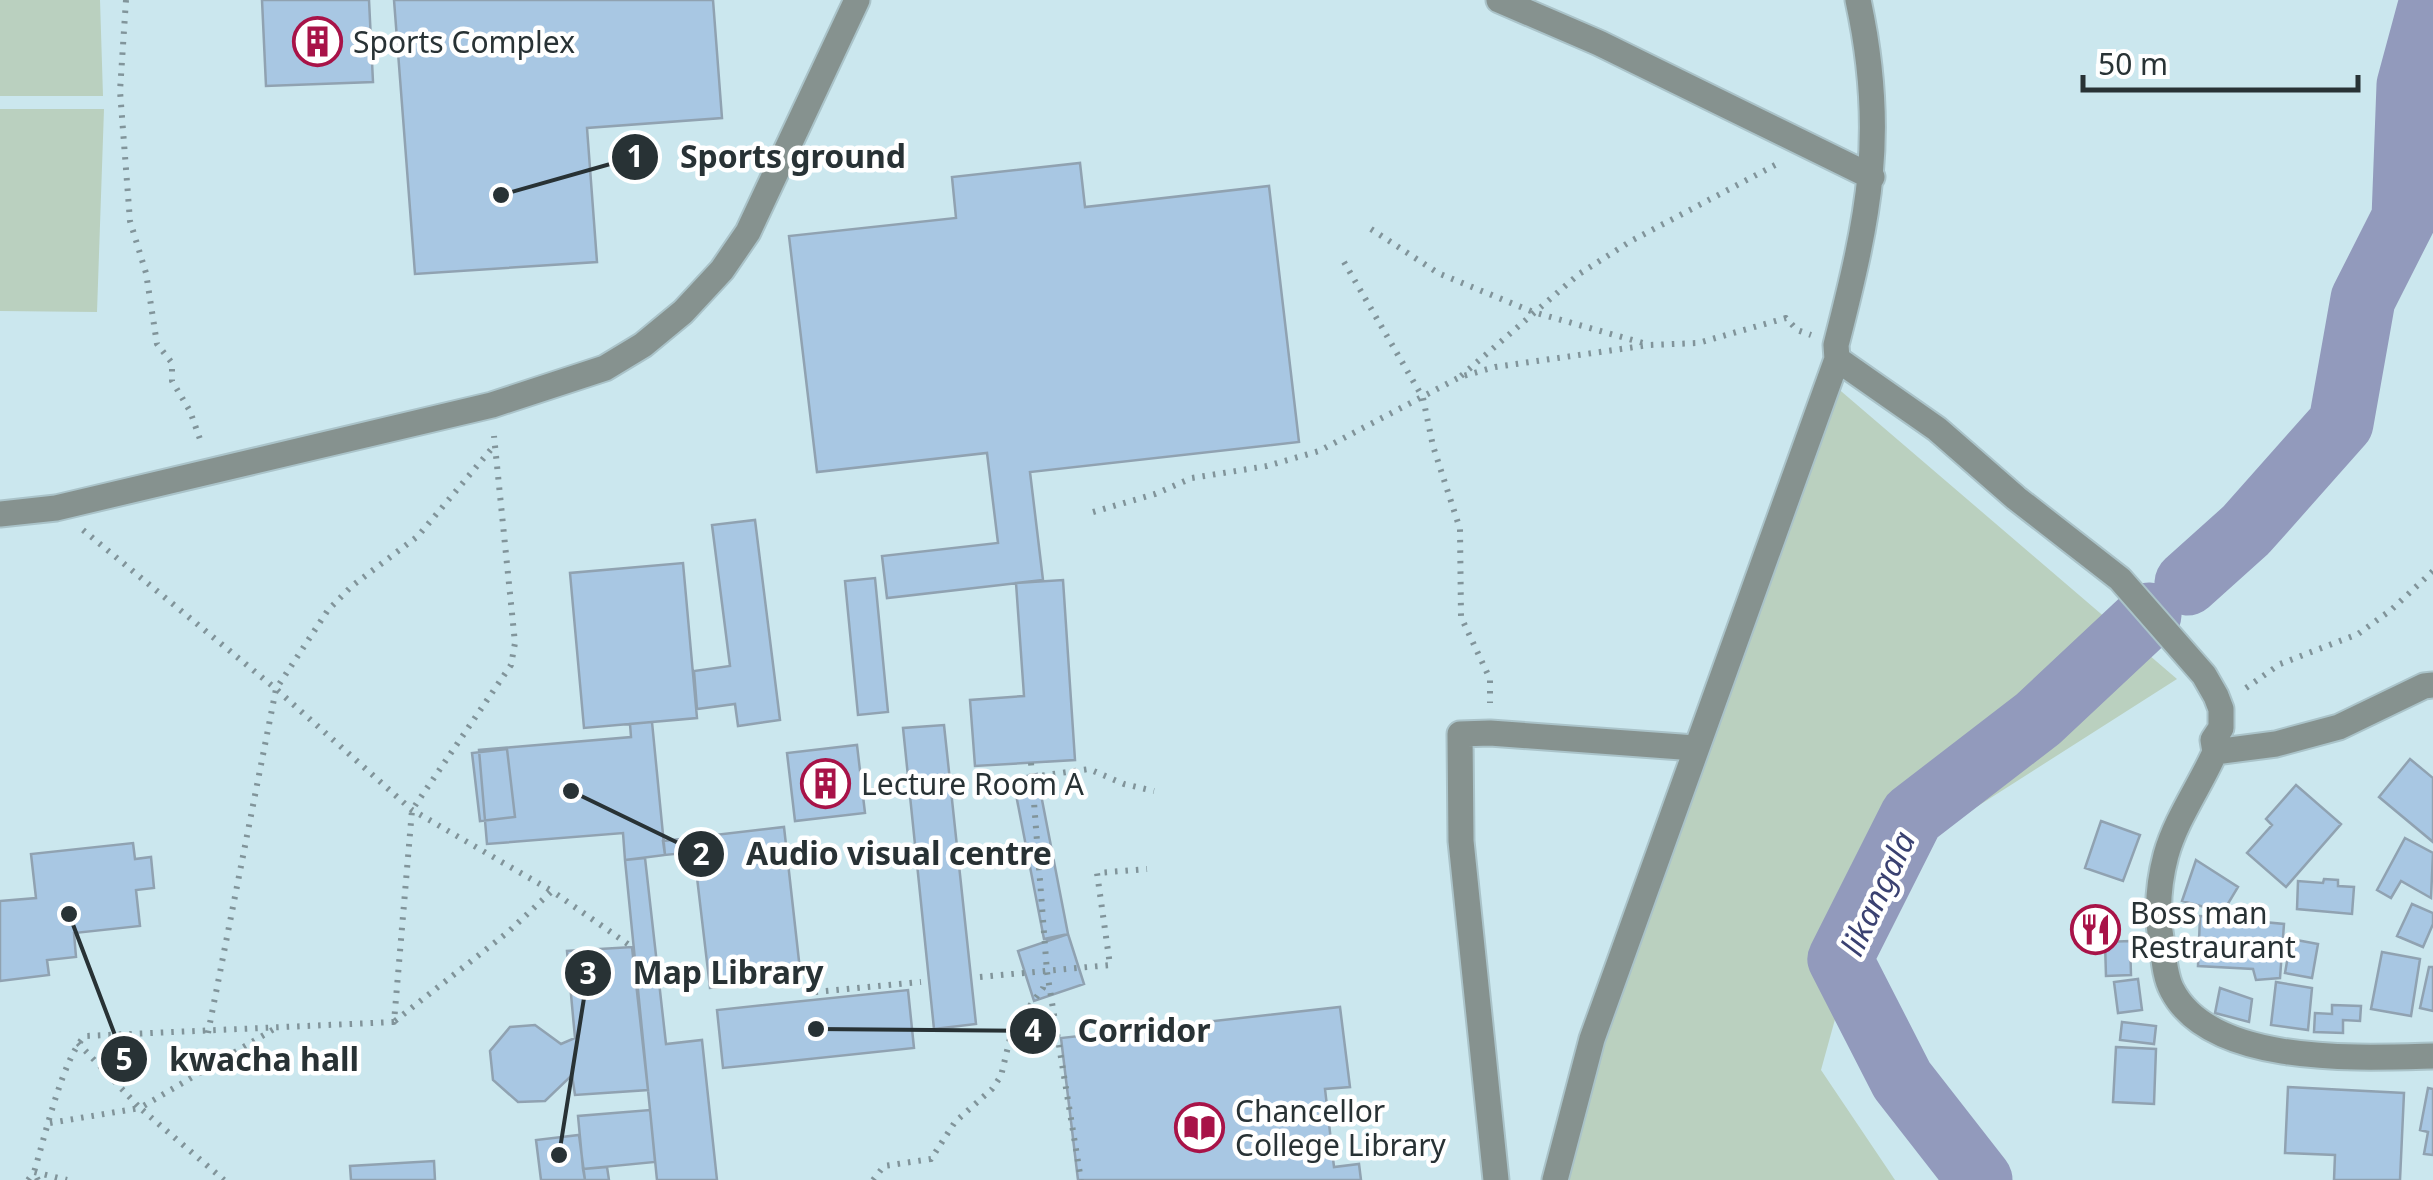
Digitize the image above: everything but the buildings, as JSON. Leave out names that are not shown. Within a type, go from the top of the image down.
[{"type":"street","points":[[0,514],[56,508],[492,404],[605,368],[642,346],[683,312],[722,270],[755,218],[856,0]]},
{"type":"street","points":[[1499,0],[1599,44],[1872,177]]},
{"type":"street","points":[[1555,1180],[1592,1039],[1837,352],[1872,177],[1875,110],[1858,0]]},
{"type":"street","points":[[1837,352],[2120,580],[2204,675],[2216,696],[2221,709],[2220,728],[2213,740],[2215,752],[2166,853],[2157,905],[2172,991],[2202,1022],[2246,1044],[2310,1054],[2433,1056]]},
{"type":"street","points":[[2215,752],[2276,744],[2339,727],[2433,685]]},
{"type":"street","points":[[1496,1180],[1460,806],[1460,734],[1695,748]]},
{"type":"path","points":[[126,0],[120,90],[130,221],[146,273],[157,344],[172,363],[172,381],[201,434],[202,475]]},
{"type":"path","points":[[1093,512],[1192,478],[1267,466],[1319,451],[1460,377],[1579,274],[1631,241],[1742,185],[1809,145]]},
{"type":"path","points":[[1371,229],[1438,273],[1533,312],[1649,345]]},
{"type":"path","points":[[1344,262],[1422,398],[1460,529],[1460,616],[1490,678],[1490,733]]},
{"type":"path","points":[[1460,377],[1494,368],[1649,345],[1698,344],[1786,318],[1797,330],[1837,352]]},
{"type":"path","points":[[394,1022],[412,810],[511,664],[515,642],[492,404]]},
{"type":"path","points":[[208,1033],[276,689],[328,610],[352,586],[418,536],[494,446]]},
{"type":"path","points":[[56,508],[276,689],[412,810],[552,891],[632,947]]},
{"type":"path","points":[[2216,696],[2245,688],[2280,664],[2358,634],[2392,610],[2433,571]]},
{"type":"path","points":[[1030,762],[1047,972],[1080,1180]]},
{"type":"path","points":[[1032,777],[1089,769],[1154,791]]},
{"type":"path","points":[[980,977],[1110,965],[1097,873],[1147,869]]},
{"type":"path","points":[[36,1176],[78,1043],[94,1034],[208,1033],[394,1022],[508,932],[552,891]]},
{"type":"path","points":[[873,1180],[884,1166],[931,1159],[955,1122],[992,1089],[1001,1076],[1012,1030],[1044,988],[1047,972]]},
{"type":"path","points":[[805,993],[921,982]]},
{"type":"path","points":[[50,1122],[140,1108],[275,1028]]},
{"type":"path","points":[[78,1043],[140,1108],[224,1180]]},
{"type":"path","points":[[28,1180],[36,1176],[67,1180]]},
{"type":"green space","points":[[0,0],[100,0],[103,96],[0,96]]},
{"type":"green space","points":[[0,109],[104,109],[97,312],[0,311]]},
{"type":"green space","points":[[1828,380],[2177,679],[1876,871],[1821,1070],[1895,1180],[1555,1180]]},
{"type":"waterway","name":"likangala","points":[[2187,583],[2246,530],[2341,423],[2363,299],[2404,218],[2409,85],[2432,0]]},
{"type":"waterway","name":"likangala","points":[[1980,1180],[1902,1080],[1840,959],[1912,816],[2038,719],[2149,615]]},
{"type":"place","name":"Sports Complex","points":[[318,41]]},
{"type":"place","name":"Sports ground","points":[[501,195]]},
{"type":"place","name":"Lecture Room A","points":[[826,783]]},
{"type":"place","name":"Audio visual centre","points":[[571,791]]},
{"type":"place","name":"kwacha hall","points":[[69,914]]},
{"type":"place","name":"Boss man Restraurant","points":[[2095,929]]},
{"type":"place","name":"Corridor","points":[[816,1029]]},
{"type":"place","name":"Chancellor College Library","points":[[1200,1127]]},
{"type":"place","name":"Map Library","points":[[559,1155]]}]
